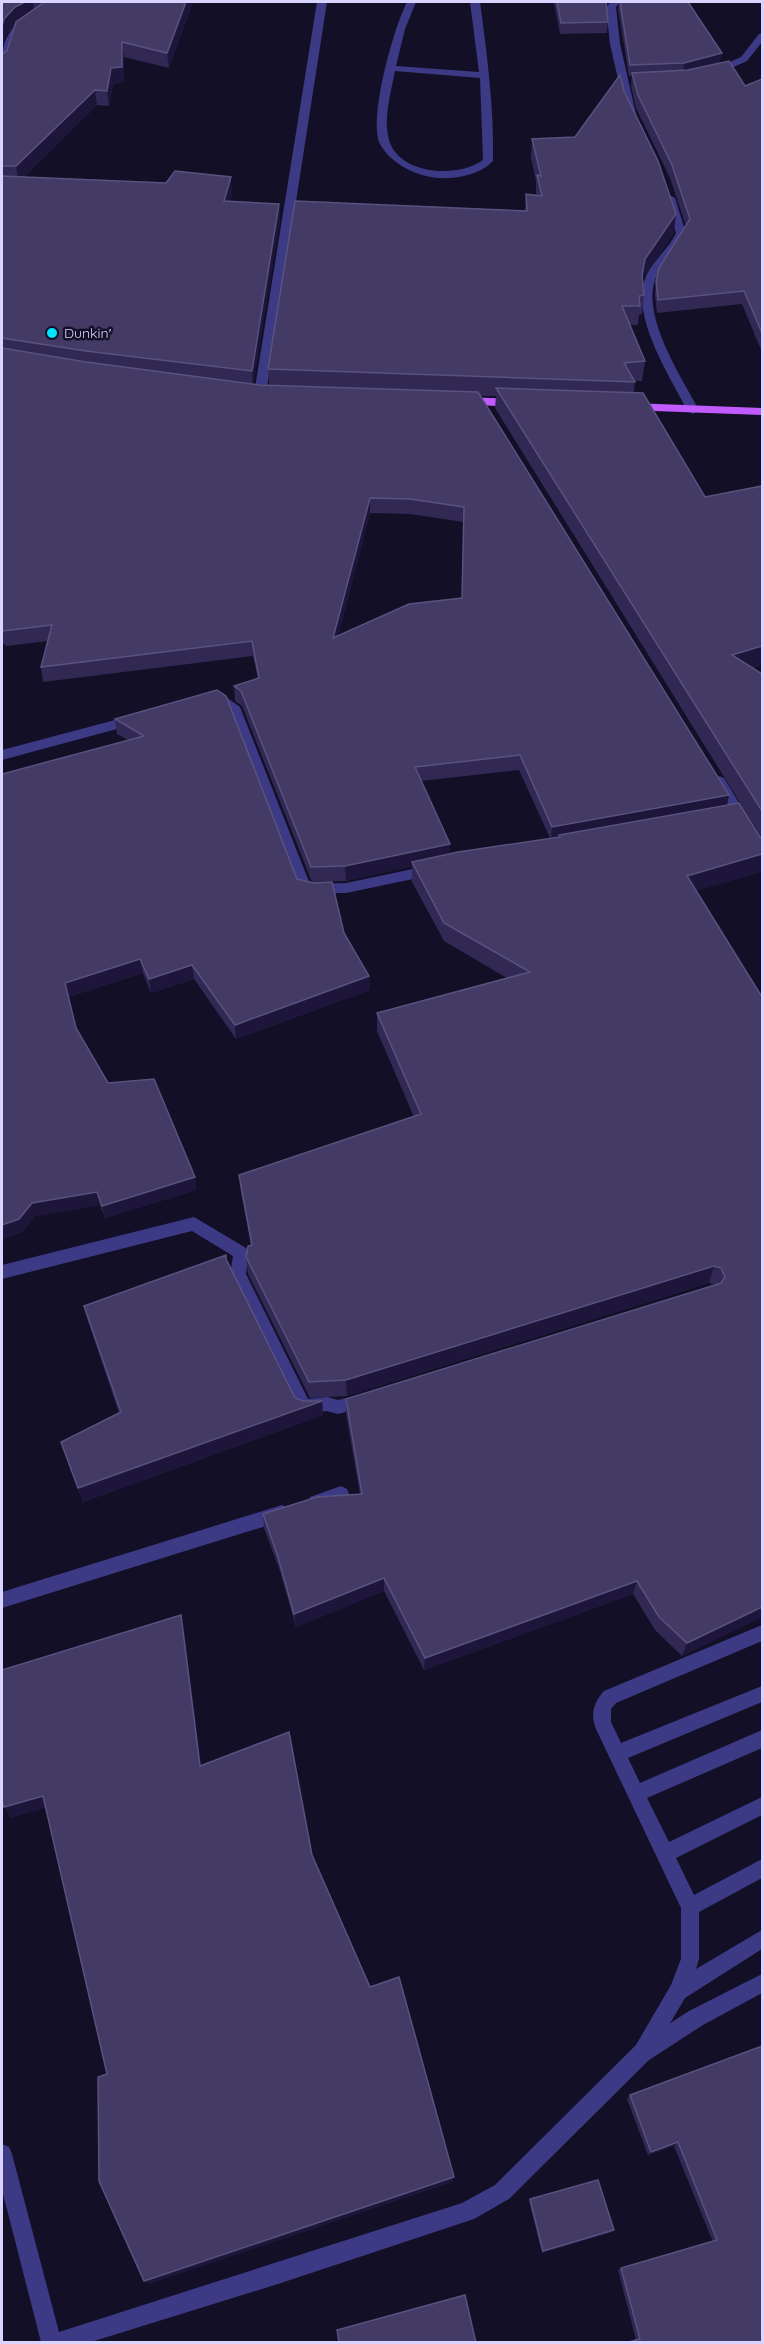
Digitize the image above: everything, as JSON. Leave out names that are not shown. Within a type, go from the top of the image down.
[{"type":"main road","points":[[448,401],[529,403]]},
{"type":"main road","points":[[623,407],[762,412]]},
{"type":"street","points":[[260,394],[322,2]]},
{"type":"street","points":[[411,2],[403,15],[390,69],[382,128],[383,139],[396,158],[419,172],[446,176],[478,169],[488,161],[490,125],[475,2]]},
{"type":"street","points":[[615,2],[611,7],[615,44],[629,81],[629,109],[637,128]]},
{"type":"street","points":[[2,66],[8,40],[14,31],[23,23],[39,16]]},
{"type":"street","points":[[744,59],[762,36]]},
{"type":"street","points":[[704,75],[723,70],[744,59],[762,56]]},
{"type":"street","points":[[390,69],[485,75]]},
{"type":"street","points":[[667,190],[681,233],[678,241],[650,279],[647,296],[658,343],[693,410]]},
{"type":"street","points":[[482,401],[492,420]]},
{"type":"street","points":[[200,702],[219,697],[234,707],[305,889],[346,888],[445,867]]},
{"type":"street","points":[[2,755],[149,716]]},
{"type":"street","points":[[716,777],[733,815],[762,851]]},
{"type":"street","points":[[2,1272],[194,1224],[241,1253],[238,1274],[304,1407],[327,1404],[338,1407],[384,1394]]},
{"type":"street","points":[[2,1600],[341,1494]]},
{"type":"street","points":[[642,2053],[678,1991],[690,1959],[690,1907],[602,1723],[602,1706],[610,1697],[762,1633]]},
{"type":"street","points":[[616,1754],[762,1694]]},
{"type":"street","points":[[636,1794],[762,1739]]},
{"type":"street","points":[[666,1853],[762,1806]]},
{"type":"street","points":[[690,1907],[762,1868]]},
{"type":"street","points":[[678,1991],[762,1939]]},
{"type":"street","points":[[59,2343],[467,2212],[502,2192],[642,2053],[696,2018],[762,1983]]},
{"type":"street","points":[[2,2155],[51,2343]]},
{"type":"building","points":[[2,2],[25,2],[15,7],[4,19],[2,26]]},
{"type":"building","points":[[186,2],[167,53],[122,42],[122,67],[111,68],[107,91],[95,90],[16,166],[2,166],[2,54],[7,51],[16,22],[43,3]]},
{"type":"building","points":[[557,2],[606,2],[608,22],[561,23]]},
{"type":"building","points":[[620,2],[688,2],[722,53],[684,63],[630,65]]},
{"type":"building","points":[[729,61],[745,86],[762,79],[762,333],[744,291],[658,300],[656,282],[659,268],[690,219],[672,165],[638,95],[632,73],[688,70]]},
{"type":"building","points":[[620,75],[624,91],[658,161],[676,214],[645,259],[642,275],[644,295],[639,296],[640,306],[622,306],[645,361],[624,363],[635,382],[268,369],[295,201],[527,211],[526,194],[542,196],[537,175],[541,176],[532,139],[575,137]]},
{"type":"building","points":[[175,171],[231,177],[224,201],[279,204],[252,371],[86,351],[2,338],[2,176],[166,183]]},
{"type":"building","points":[[2,348],[86,362],[259,385],[478,392],[729,795],[552,827],[520,755],[415,767],[450,844],[345,866],[311,867],[241,691],[234,686],[259,678],[252,641],[41,667],[52,625],[3,631]],"holes":[[[370,498],[410,499],[464,507],[462,598],[409,604],[333,638]]]},
{"type":"building","points":[[496,388],[643,393],[705,497],[762,486],[762,646],[732,655],[762,674],[762,811]]},
{"type":"building","points":[[217,690],[226,696],[297,879],[314,883],[332,882],[344,933],[369,976],[235,1025],[192,965],[149,979],[140,959],[65,983],[76,1028],[108,1083],[154,1079],[195,1177],[102,1206],[97,1192],[32,1203],[19,1219],[2,1225],[2,774],[144,736],[115,719]]},
{"type":"building","points":[[739,803],[762,838],[762,854],[687,876],[762,997],[762,1607],[687,1643],[659,1617],[637,1581],[425,1658],[384,1578],[294,1614],[263,1514],[317,1497],[362,1494],[346,1399],[715,1285],[721,1283],[725,1277],[721,1268],[714,1266],[346,1380],[309,1382],[246,1257],[248,1246],[252,1245],[239,1175],[421,1114],[377,1013],[530,972],[444,923],[412,862]]},
{"type":"building","points":[[226,1255],[295,1398],[303,1401],[322,1401],[78,1488],[61,1442],[121,1412],[84,1306]]},
{"type":"building","points":[[181,1615],[200,1766],[289,1732],[312,1855],[370,1987],[399,1977],[454,2177],[144,2281],[99,2181],[98,2077],[107,2074],[43,1796],[4,1807],[2,1801],[2,1670]]},
{"type":"building","points":[[762,2046],[762,2343],[625,2343],[640,2339],[621,2268],[717,2240],[678,2142],[651,2152],[630,2095]]},
{"type":"building","points":[[598,2180],[614,2230],[543,2251],[530,2199]]},
{"type":"building","points":[[465,2295],[476,2343],[339,2343],[337,2330]]},
{"type":"place","name":"Dunkin'","points":[[52,333]]}]
